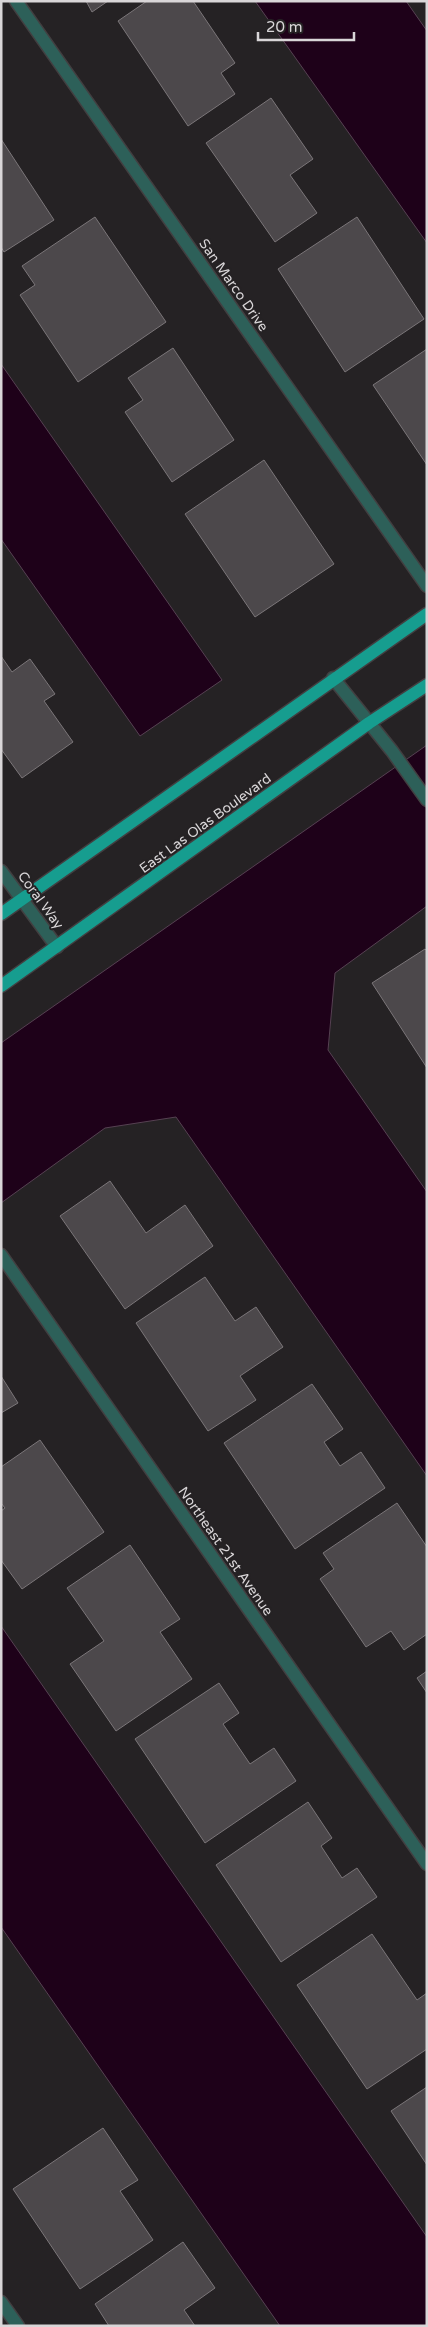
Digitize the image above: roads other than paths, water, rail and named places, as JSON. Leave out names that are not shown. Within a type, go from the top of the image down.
[{"type":"main road","points":[[1,914],[333,678],[427,614]]},
{"type":"main road","name":"East Las Olas Boulevard","points":[[1,986],[369,723],[427,685]]},
{"type":"street","name":"San Marco Drive","points":[[16,1],[427,586]]},
{"type":"street","points":[[333,678],[392,751],[427,800]]},
{"type":"street","name":"Coral Way","points":[[1,871],[57,947]]},
{"type":"street","name":"Northeast 21st Avenue","points":[[1,1255],[427,1864]]},
{"type":"street","points":[[1,2302],[18,2326]]}]
